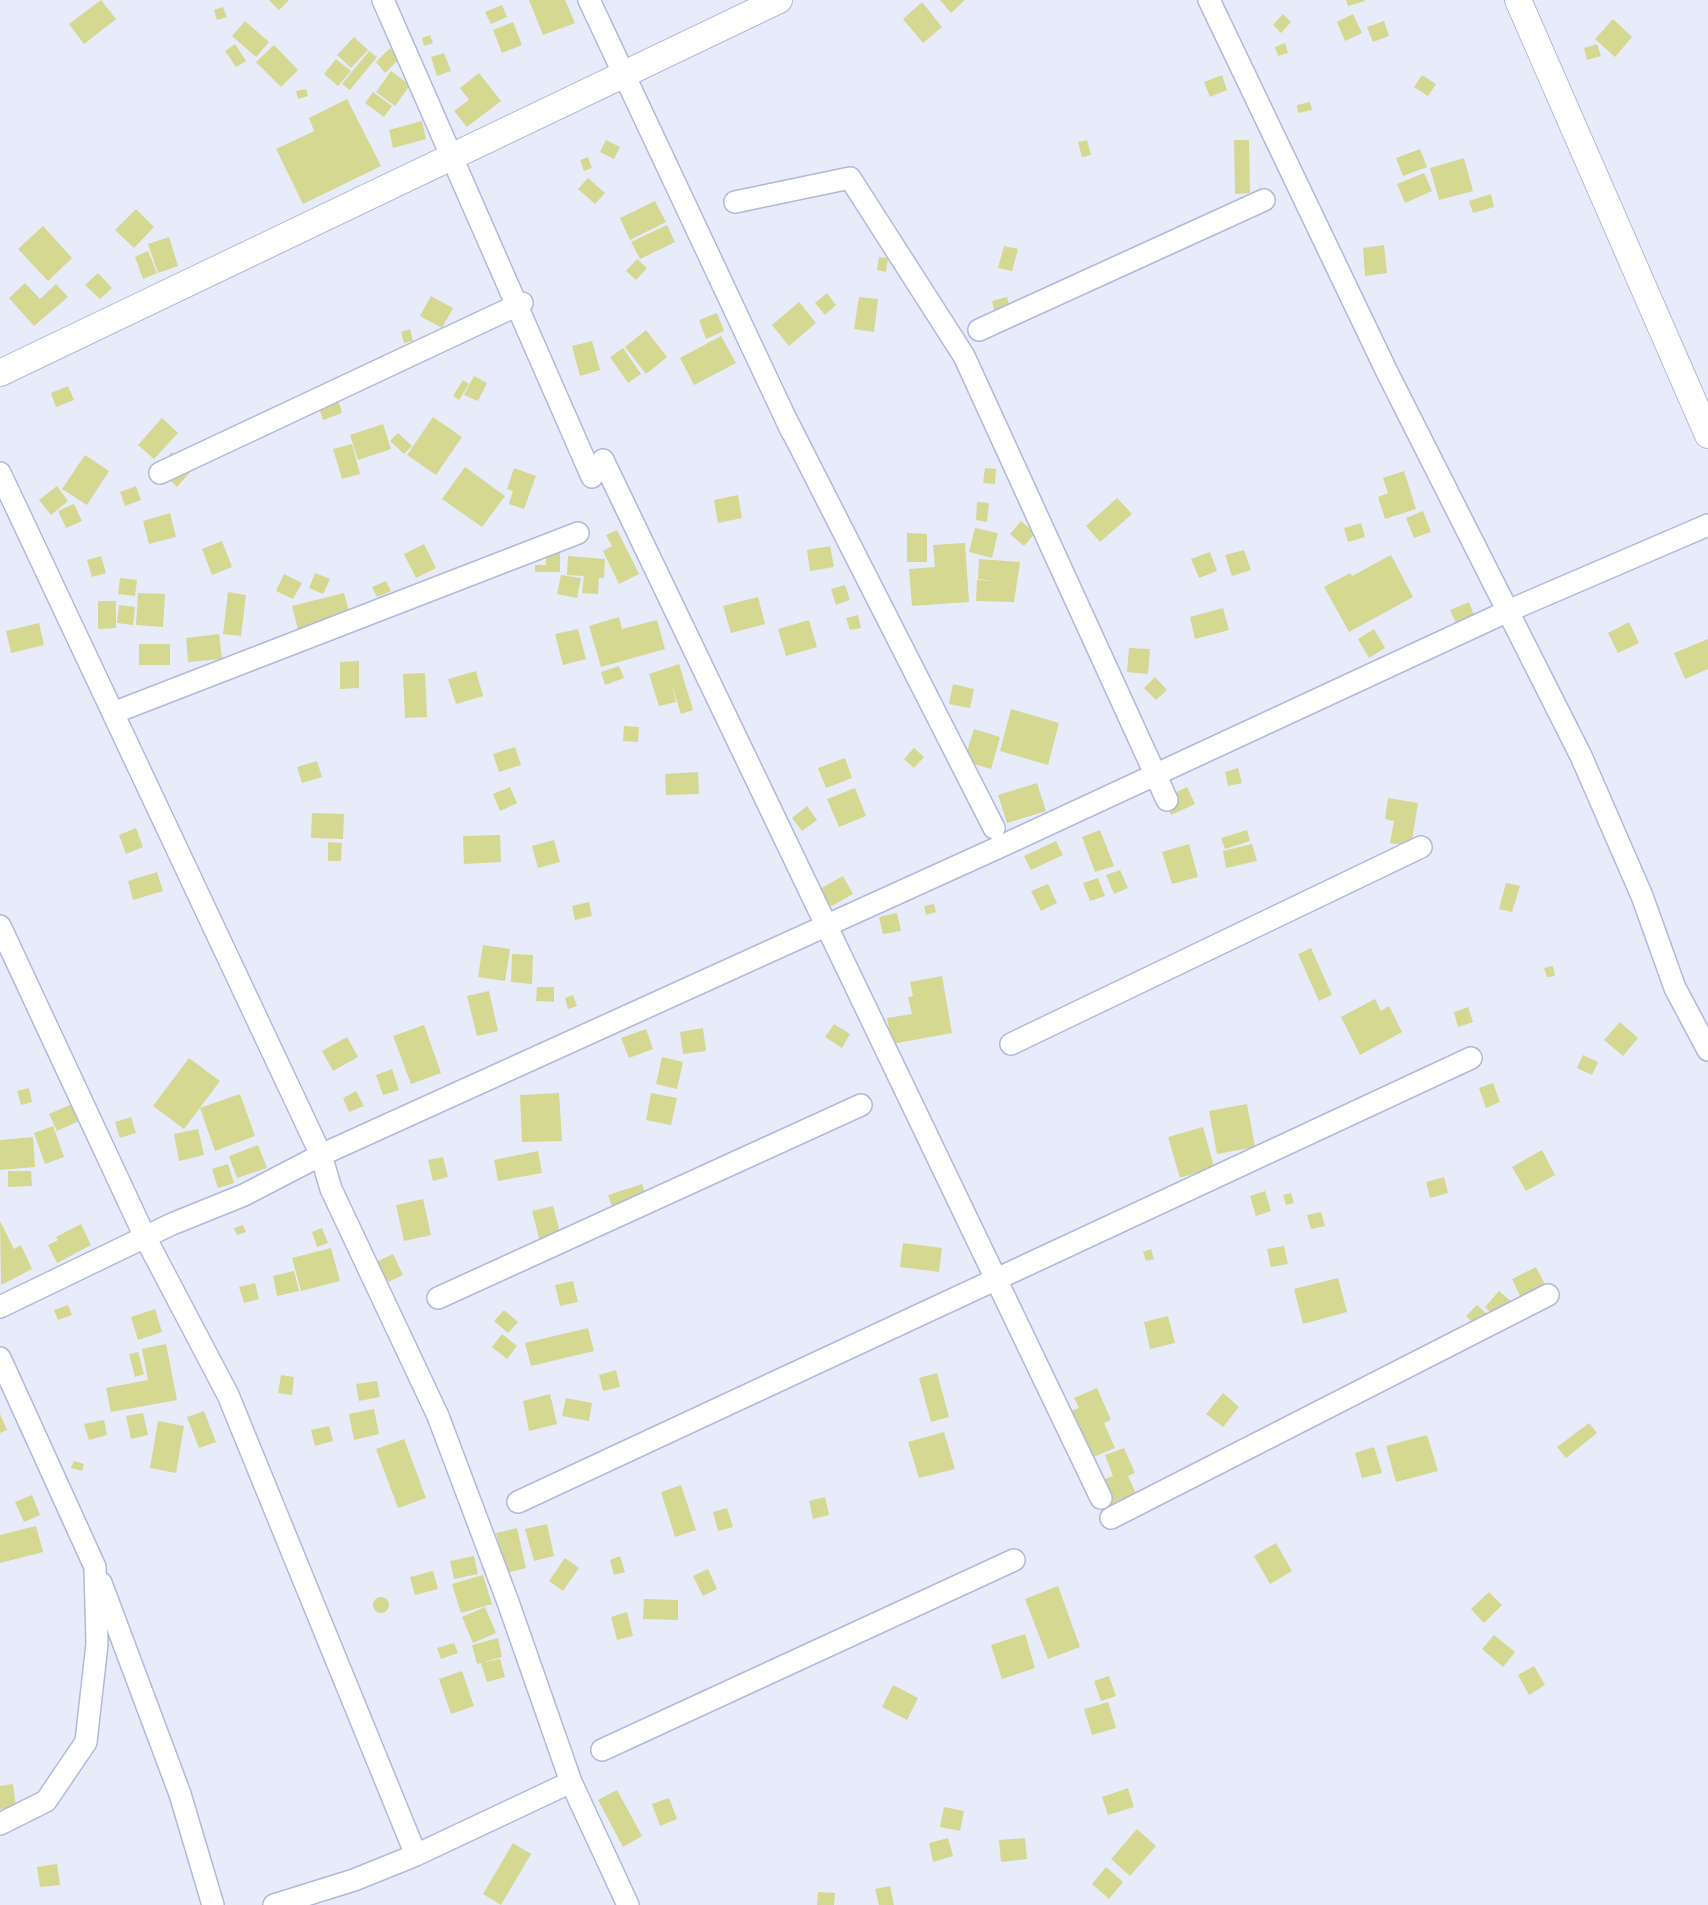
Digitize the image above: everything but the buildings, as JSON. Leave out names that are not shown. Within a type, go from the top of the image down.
[{"type":"street","points":[[383,0],[598,468],[1101,1498]]},
{"type":"street","points":[[589,0],[792,432]]},
{"type":"street","points":[[0,373],[778,0]]},
{"type":"street","points":[[1209,0],[1387,372],[1581,756],[1642,896],[1676,988],[1708,1050]]},
{"type":"street","points":[[1518,0],[1708,435]]},
{"type":"street","points":[[735,202],[850,178],[964,356],[1167,800]]},
{"type":"street","points":[[979,330],[1264,200]]},
{"type":"street","points":[[160,473],[522,303]]},
{"type":"street","points":[[781,409],[994,828]]},
{"type":"street","points":[[0,473],[321,1155],[331,1189],[438,1416],[572,1782],[628,1905]]},
{"type":"street","points":[[0,1307],[145,1237],[244,1195],[321,1155],[1017,839],[1508,611],[1708,525]]},
{"type":"street","points":[[113,713],[578,533]]},
{"type":"street","points":[[1011,1044],[1421,847]]},
{"type":"street","points":[[0,926],[145,1237],[228,1395],[416,1856]]},
{"type":"street","points":[[518,1502],[1471,1058]]},
{"type":"street","points":[[438,1298],[861,1105]]},
{"type":"street","points":[[1111,1518],[1548,1295]]},
{"type":"street","points":[[0,1358],[95,1567],[180,1794],[213,1905]]},
{"type":"street","points":[[602,1750],[1014,1560]]},
{"type":"street","points":[[0,1824],[45,1801],[86,1742],[97,1644],[95,1567]]},
{"type":"street","points":[[274,1905],[354,1880],[416,1856],[572,1782]]}]
